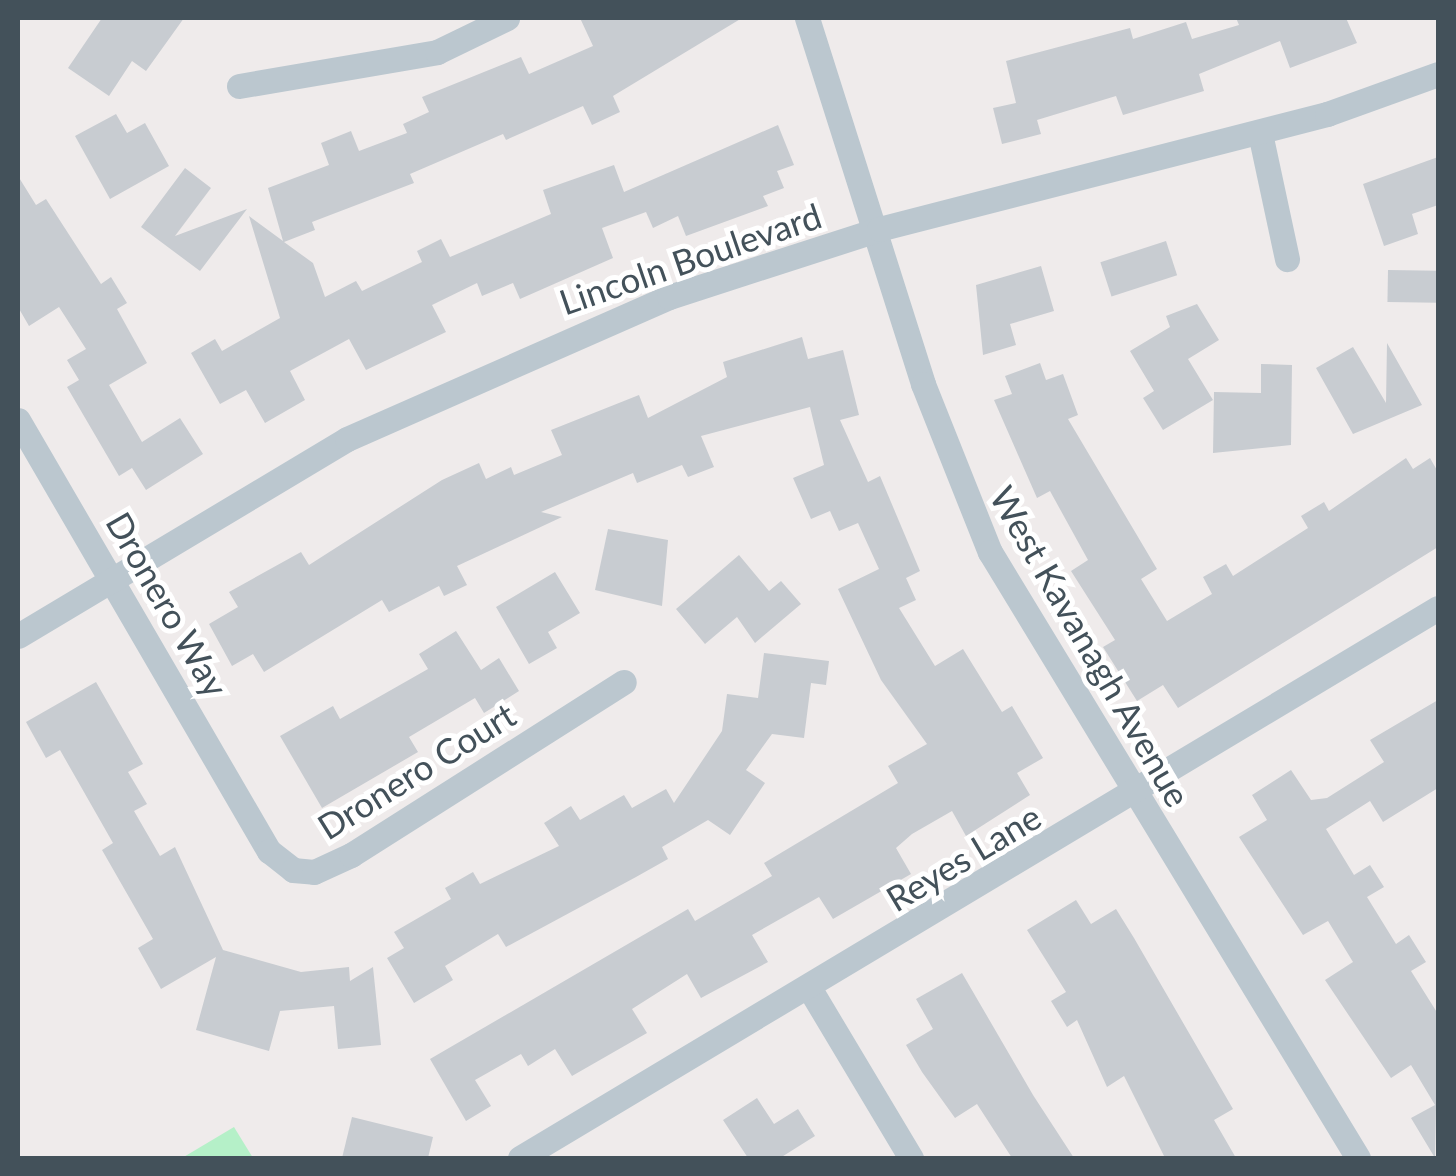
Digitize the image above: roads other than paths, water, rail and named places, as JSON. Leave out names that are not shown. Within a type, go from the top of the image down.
[{"type":"street","points":[[239,86],[437,52],[507,18]]},
{"type":"street","name":"West Kavanagh Avenue","points":[[807,18],[880,229],[962,491],[1134,795],[1358,1158]]},
{"type":"street","name":"Lincoln Boulevard","points":[[18,636],[110,573],[347,439],[535,350],[880,229],[1260,134],[1438,74]]},
{"type":"street","points":[[1260,134],[1287,258]]},
{"type":"street","name":"Dronero Way","points":[[18,420],[254,825]]},
{"type":"street","name":"Reyes Lane","points":[[520,1158],[811,991],[1438,608]]},
{"type":"street","name":"Dronero Court","points":[[254,825],[293,870],[314,872],[624,682]]},
{"type":"street","points":[[811,991],[911,1158]]}]
